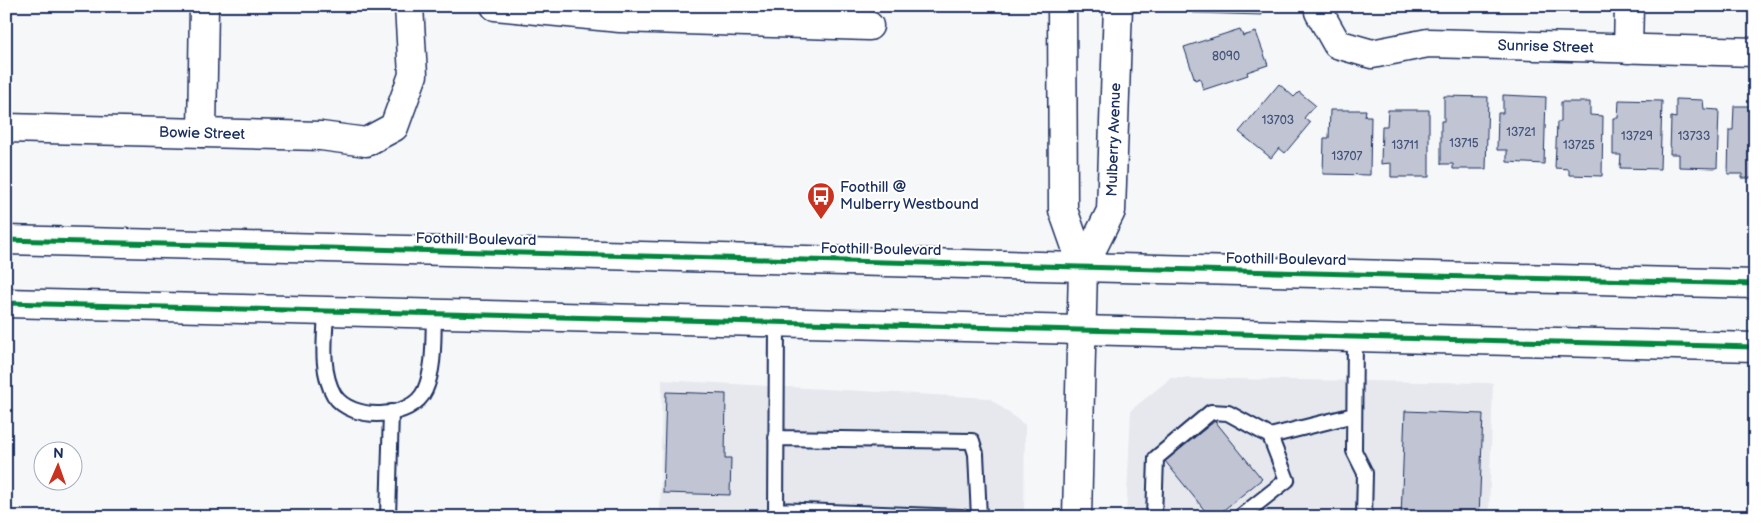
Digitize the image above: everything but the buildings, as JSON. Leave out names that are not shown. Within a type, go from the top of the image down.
[{"type":"main road","points":[[202,133],[204,6]]},
{"type":"main road","name":"Bowie Street","points":[[6,128],[321,136],[366,142],[394,127],[413,75],[408,6]]},
{"type":"main road","points":[[495,6],[620,18],[869,26]]},
{"type":"main road","name":"Mulberry Avenue","points":[[1062,6],[1063,210],[1083,267],[1083,331],[1076,517]]},
{"type":"main road","name":"Mulberry Avenue","points":[[1083,267],[1111,211],[1118,6]]},
{"type":"main road","name":"Sunrise Street","points":[[1320,6],[1319,12],[1337,44],[1372,54],[1428,44],[1755,52]]},
{"type":"main road","points":[[1628,49],[1629,6]]},
{"type":"main road","name":"Foothill Boulevard","points":[[6,240],[1755,284]]},
{"type":"main road","points":[[6,303],[1755,347]]},
{"type":"lane","points":[[326,312],[326,375],[335,396],[345,407],[357,412],[374,414],[391,412],[413,405],[425,392],[430,375],[434,315]]},
{"type":"lane","points":[[776,323],[776,514],[962,517]]},
{"type":"lane","points":[[1354,337],[1354,451],[1365,473],[1364,517]]},
{"type":"lane","points":[[388,517],[391,412]]},
{"type":"lane","points":[[1154,517],[1156,458],[1211,412],[1228,412],[1270,436],[1287,480],[1240,517]]},
{"type":"lane","points":[[1270,436],[1354,415]]},
{"type":"lane","points":[[776,438],[972,441],[976,454],[979,517]]},
{"type":"shaded area","points":[[1171,378],[1493,383],[1489,517],[1126,517],[1131,410]]},
{"type":"shaded area","points":[[662,380],[989,398],[1025,425],[1024,517],[660,517]]},
{"type":"cycle path","points":[[6,240],[1755,284]]},
{"type":"cycle path","points":[[6,303],[1755,347]]},
{"type":"place","name":"Foothill @ Mulberry Westbound","points":[[821,220]]}]
